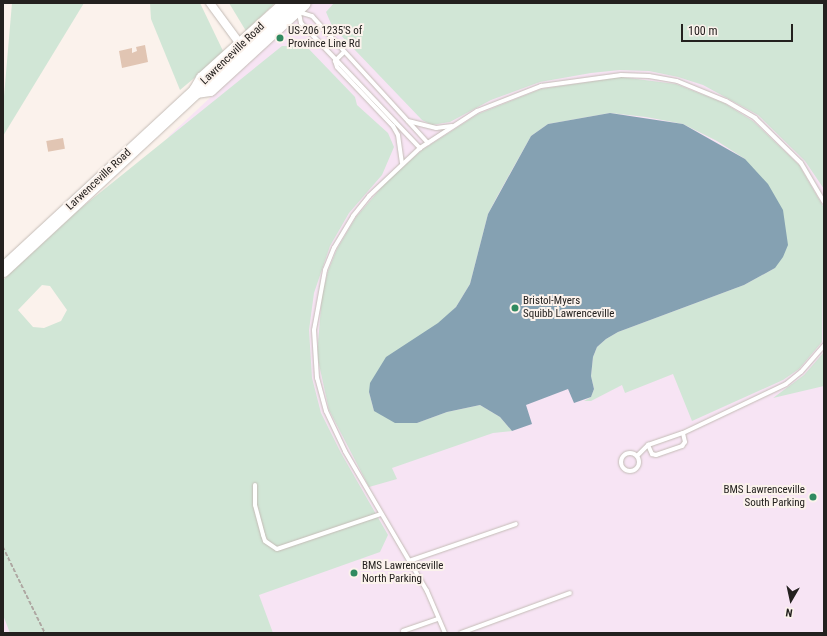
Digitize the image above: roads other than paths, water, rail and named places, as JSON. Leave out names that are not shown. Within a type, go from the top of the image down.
[{"type":"highway","name":"Lawrenceville Road","points":[[196,91],[210,89],[245,49],[295,6]]},
{"type":"highway","name":"Larwenceville Road","points":[[3,270],[196,91]]},
{"type":"street","points":[[210,3],[245,49]]},
{"type":"lane","points":[[295,6],[312,16],[428,143]]},
{"type":"lane","points":[[295,6],[301,23],[335,61],[420,148]]},
{"type":"lane","points":[[335,61],[344,52]]},
{"type":"lane","points":[[335,61],[349,81],[393,126],[398,135],[402,163]]},
{"type":"lane","points":[[444,633],[408,561],[326,411],[317,378],[314,330],[319,294],[334,248],[353,216],[369,196],[402,163],[420,148],[452,126],[516,94],[566,81],[620,75],[648,76],[677,81],[726,101],[755,118],[801,163],[824,202]]},
{"type":"lane","points":[[382,108],[390,101]]},
{"type":"lane","points":[[408,121],[436,128],[452,126]]},
{"type":"lane","points":[[637,456],[648,445],[683,432],[786,384],[801,372],[824,346]]},
{"type":"lane","points":[[648,445],[652,454],[656,455],[682,446],[685,442],[683,432]]},
{"type":"lane","points":[[631,453],[637,456],[640,462],[638,469],[630,472],[623,469],[621,461],[624,456],[631,453]]},
{"type":"lane","points":[[255,485],[255,505],[263,535],[265,541],[276,549],[381,514]]},
{"type":"lane","points":[[408,561],[516,524]]},
{"type":"lane","points":[[461,633],[570,593]]},
{"type":"lane","points":[[403,631],[438,619]]},
{"type":"water","points":[[610,113],[683,124],[745,159],[768,184],[783,210],[788,245],[783,257],[775,268],[744,285],[618,332],[606,339],[597,347],[593,357],[591,376],[594,389],[591,397],[574,403],[568,389],[526,405],[532,424],[512,431],[500,417],[480,405],[447,412],[417,423],[395,423],[374,411],[369,392],[370,383],[386,357],[438,323],[456,307],[470,284],[488,214],[531,136],[548,124]]},
{"type":"place","name":"US-206 1235'S of Province Line Rd","points":[[280,38]]},
{"type":"place","name":"Bristol-Myers Squibb Lawrenceville","points":[[515,308]]},
{"type":"place","name":"BMS Lawrenceville South Parking","points":[[813,497]]},
{"type":"place","name":"BMS Lawrenceville North Parking","points":[[354,573]]}]
